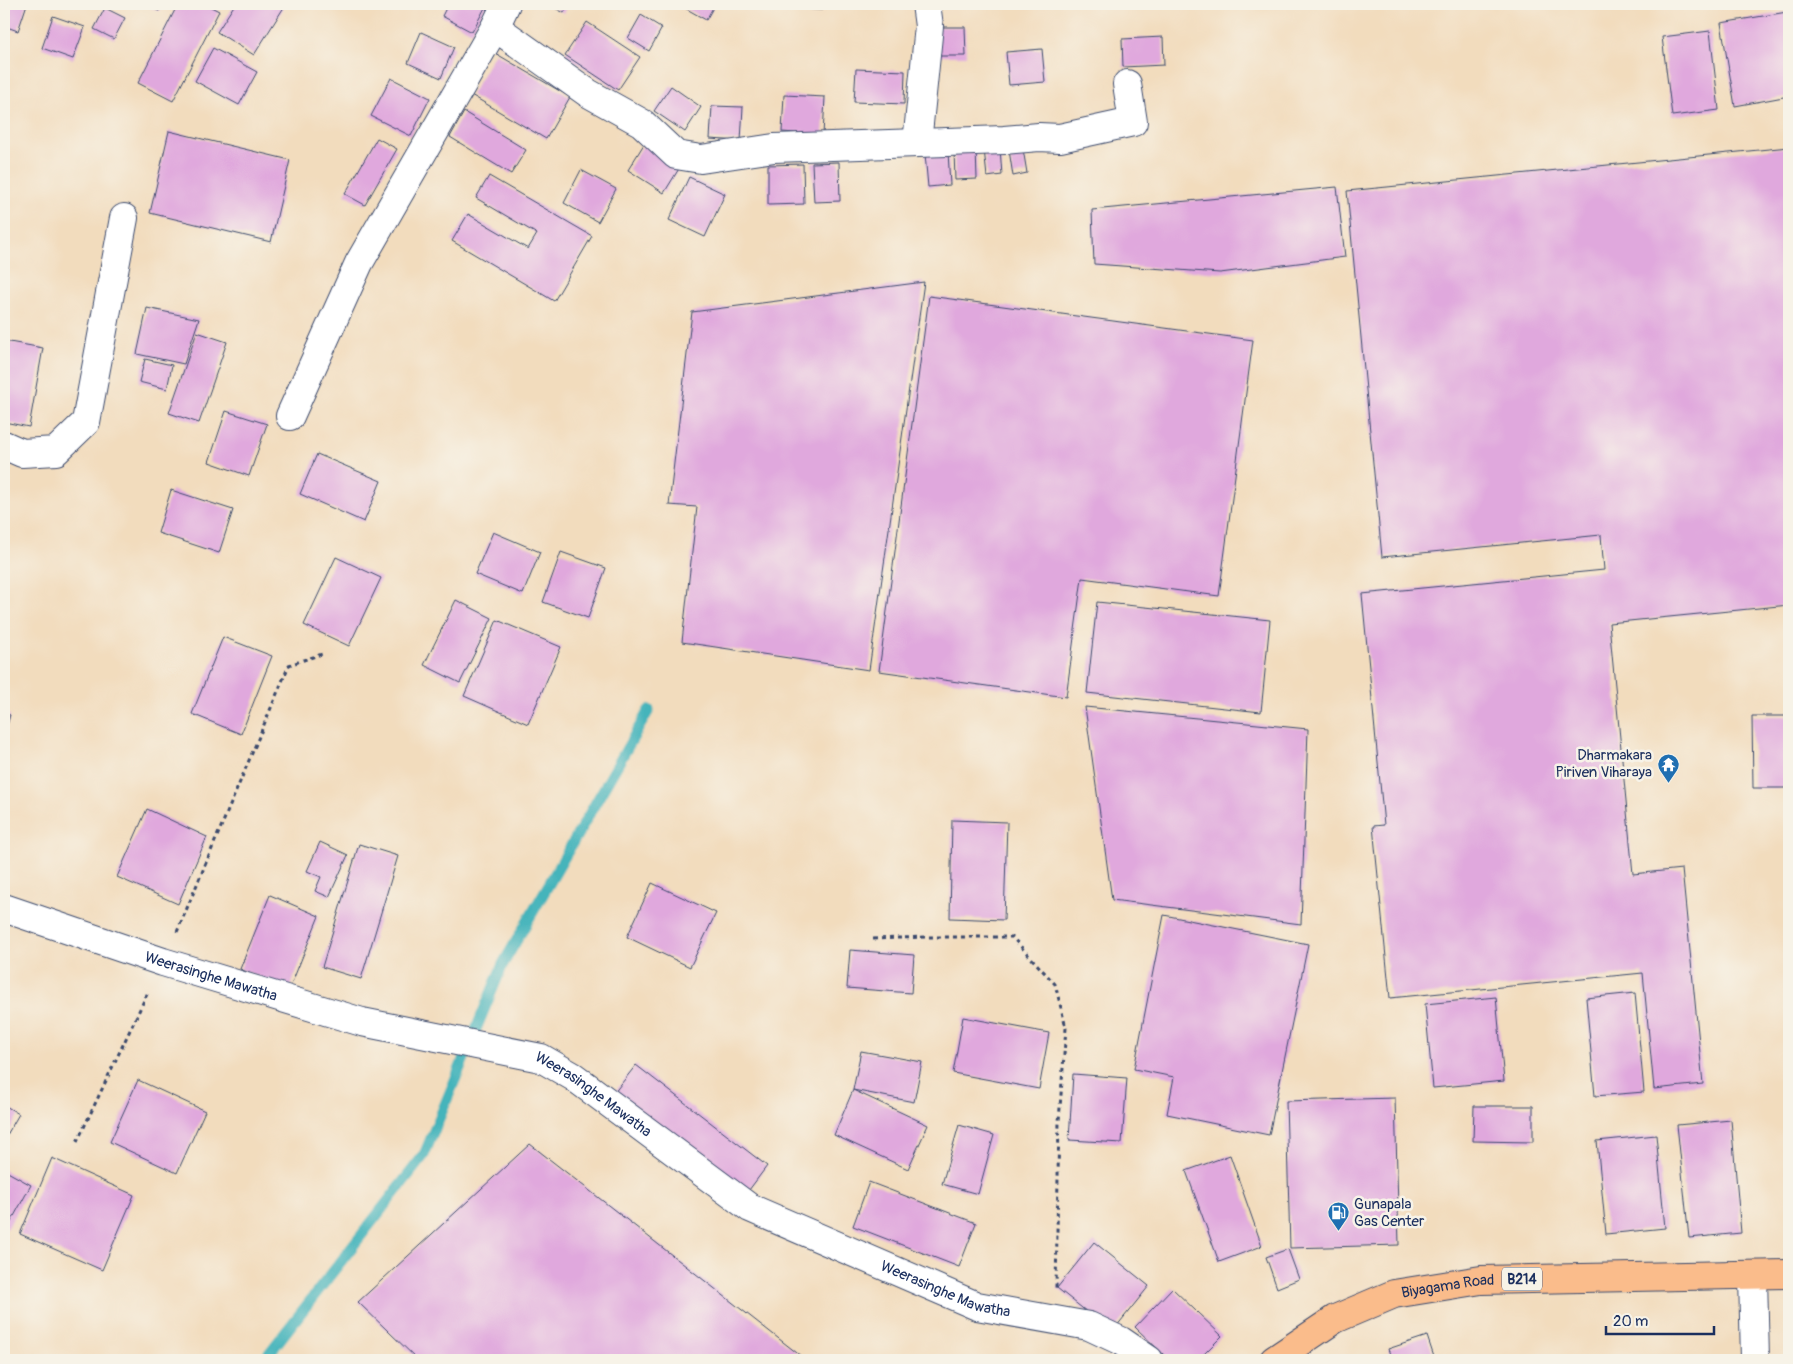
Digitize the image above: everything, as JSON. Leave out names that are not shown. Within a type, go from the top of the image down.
[{"type":"main road","name":"Biyagama Road","points":[[1274,1360],[1335,1319],[1394,1294],[1481,1280],[1789,1274]]},
{"type":"street","points":[[917,143],[928,26],[926,4]]},
{"type":"street","points":[[290,416],[359,263],[500,15],[588,93],[642,124],[676,155],[701,159],[774,148],[1004,140],[1039,137],[1060,138],[1133,122],[1127,84]]},
{"type":"street","points":[[4,445],[22,453],[56,451],[86,422],[124,218]]},
{"type":"street","name":"Weerasinghe Mawatha","points":[[4,908],[163,962],[362,1022],[541,1058],[574,1077],[750,1208],[977,1306],[1089,1326],[1121,1341],[1149,1360]]},
{"type":"street","points":[[1753,1276],[1755,1360]]},
{"type":"path","points":[[77,1142],[179,929],[289,665],[322,654]]},
{"type":"path","points":[[873,940],[926,937],[1012,937],[1055,984],[1066,1028],[1059,1121],[1056,1321]]},
{"type":"building","points":[[4,4],[27,4],[18,31],[4,26]]},
{"type":"building","points":[[143,4],[162,4],[159,11]]},
{"type":"building","points":[[178,4],[205,4],[219,11],[173,101],[138,83]]},
{"type":"building","points":[[235,4],[286,4],[254,55],[217,32]]},
{"type":"building","points":[[448,4],[487,4],[472,32],[442,16]]},
{"type":"building","points":[[548,4],[569,4],[564,13]]},
{"type":"building","points":[[678,4],[715,4],[706,20]]},
{"type":"building","points":[[795,4],[824,4],[823,10],[795,9]]},
{"type":"building","points":[[105,8],[125,18],[114,39],[94,29]]},
{"type":"building","points":[[1787,12],[1789,23],[1789,96],[1735,106],[1721,23]]},
{"type":"building","points":[[641,15],[662,28],[649,51],[628,38]]},
{"type":"building","points":[[53,16],[85,27],[73,59],[42,48]]},
{"type":"building","points":[[587,22],[640,57],[618,90],[565,55]]},
{"type":"building","points":[[939,27],[965,27],[966,56],[938,56]]},
{"type":"building","points":[[1710,31],[1719,110],[1672,116],[1662,37]]},
{"type":"building","points":[[421,32],[454,47],[441,78],[408,63]]},
{"type":"building","points":[[1163,37],[1164,65],[1123,67],[1122,39]]},
{"type":"building","points":[[213,48],[257,72],[239,105],[195,81]]},
{"type":"building","points":[[1042,49],[1045,82],[1009,85],[1006,52]]},
{"type":"building","points":[[495,53],[570,97],[546,139],[471,95]]},
{"type":"building","points":[[856,69],[905,71],[904,104],[854,102]]},
{"type":"building","points":[[391,78],[430,98],[411,136],[371,116]]},
{"type":"building","points":[[671,86],[701,107],[685,132],[654,111]]},
{"type":"building","points":[[784,95],[825,97],[823,135],[782,132]]},
{"type":"building","points":[[712,106],[743,107],[741,141],[710,139]]},
{"type":"building","points":[[464,112],[526,150],[511,174],[450,137]]},
{"type":"building","points":[[169,131],[290,160],[271,242],[150,213]]},
{"type":"building","points":[[377,138],[397,149],[365,205],[345,194]]},
{"type":"building","points":[[644,144],[680,167],[664,193],[628,170]]},
{"type":"building","points":[[1789,147],[1789,605],[1609,623],[1633,874],[1682,869],[1703,1084],[1654,1089],[1643,973],[1390,998],[1373,826],[1384,825],[1362,594],[1604,570],[1601,535],[1382,557],[1347,191]]},
{"type":"building","points":[[1000,148],[1002,175],[987,177],[984,149]]},
{"type":"building","points":[[976,149],[977,179],[955,180],[954,151]]},
{"type":"building","points":[[1023,149],[1027,173],[1013,176],[1009,150]]},
{"type":"building","points":[[948,152],[950,185],[928,187],[925,154]]},
{"type":"building","points":[[839,162],[840,201],[814,202],[812,163]]},
{"type":"building","points":[[803,164],[804,204],[768,205],[768,165]]},
{"type":"building","points":[[581,170],[616,189],[598,222],[564,203]]},
{"type":"building","points":[[489,176],[592,236],[554,301],[452,241],[468,214],[528,249],[537,234],[476,198]]},
{"type":"building","points":[[689,177],[725,194],[705,237],[669,220]]},
{"type":"building","points":[[1337,187],[1345,257],[1220,273],[1094,264],[1092,210]]},
{"type":"building","points":[[924,282],[869,670],[682,642],[697,507],[669,505],[692,312]]},
{"type":"building","points":[[929,296],[1253,340],[1219,596],[1082,578],[1066,697],[879,671]]},
{"type":"building","points":[[147,308],[199,319],[184,364],[137,354]]},
{"type":"building","points":[[197,332],[227,342],[199,423],[169,413]]},
{"type":"building","points":[[4,341],[43,348],[29,427],[4,422]]},
{"type":"building","points":[[145,359],[172,365],[167,389],[139,382]]},
{"type":"building","points":[[226,411],[267,424],[249,476],[209,462]]},
{"type":"building","points":[[317,454],[381,481],[364,522],[300,494]]},
{"type":"building","points":[[171,490],[233,510],[219,553],[158,533]]},
{"type":"building","points":[[493,532],[540,552],[523,594],[475,574]]},
{"type":"building","points":[[561,552],[606,568],[588,618],[543,602]]},
{"type":"building","points":[[336,557],[381,578],[349,646],[304,625]]},
{"type":"building","points":[[456,600],[492,618],[460,683],[424,665]]},
{"type":"building","points":[[1097,602],[1270,620],[1261,712],[1087,693]]},
{"type":"building","points":[[497,620],[561,647],[528,724],[464,696]]},
{"type":"building","points":[[223,637],[272,656],[241,734],[192,714]]},
{"type":"building","points":[[1085,707],[1308,729],[1301,924],[1112,900]]},
{"type":"building","points":[[4,713],[10,715],[4,736]]},
{"type":"building","points":[[1752,716],[1789,716],[1789,788],[1753,788]]},
{"type":"building","points":[[147,809],[207,837],[178,904],[117,877]]},
{"type":"building","points":[[952,820],[1007,822],[1004,920],[950,918]]},
{"type":"building","points":[[320,842],[348,855],[329,897],[315,891],[321,877],[307,871]]},
{"type":"building","points":[[359,844],[398,856],[361,979],[322,967]]},
{"type":"building","points":[[652,883],[716,913],[690,967],[627,937]]},
{"type":"building","points":[[270,895],[319,916],[289,990],[240,969]]},
{"type":"building","points":[[1164,915],[1308,944],[1269,1135],[1167,1114],[1174,1077],[1134,1069]]},
{"type":"building","points":[[850,950],[914,955],[911,993],[847,988]]},
{"type":"building","points":[[1635,993],[1644,1092],[1595,1096],[1586,998]]},
{"type":"building","points":[[1496,997],[1504,1081],[1433,1088],[1425,1004]]},
{"type":"building","points":[[963,1017],[1049,1033],[1039,1089],[953,1073]]},
{"type":"building","points":[[861,1051],[922,1062],[914,1102],[853,1090]]},
{"type":"building","points":[[636,1065],[767,1166],[746,1194],[614,1093]]},
{"type":"building","points":[[1073,1074],[1127,1078],[1122,1143],[1069,1140]]},
{"type":"building","points":[[138,1080],[205,1111],[177,1173],[110,1142]]},
{"type":"building","points":[[853,1090],[928,1125],[908,1169],[834,1135]]},
{"type":"building","points":[[1395,1098],[1399,1245],[1290,1248],[1286,1101]]},
{"type":"building","points":[[4,1105],[19,1114],[4,1140]]},
{"type":"building","points":[[1474,1106],[1533,1106],[1533,1142],[1473,1141]]},
{"type":"building","points":[[1731,1120],[1741,1233],[1689,1238],[1677,1125]]},
{"type":"building","points":[[959,1125],[994,1135],[978,1194],[942,1184]]},
{"type":"building","points":[[1656,1135],[1665,1228],[1606,1234],[1597,1141]]},
{"type":"building","points":[[530,1144],[806,1360],[418,1360],[358,1302]]},
{"type":"building","points":[[1230,1155],[1262,1246],[1219,1262],[1186,1171]]},
{"type":"building","points":[[52,1158],[134,1195],[102,1270],[20,1234]]},
{"type":"building","points":[[4,1170],[31,1185],[7,1229],[4,1228]]},
{"type":"building","points":[[869,1182],[976,1223],[959,1267],[853,1226]]},
{"type":"building","points":[[1094,1242],[1149,1286],[1112,1332],[1057,1288]]},
{"type":"building","points":[[1288,1249],[1299,1279],[1277,1288],[1266,1257]]},
{"type":"building","points":[[1172,1288],[1222,1336],[1198,1360],[1169,1360],[1135,1327]]},
{"type":"building","points":[[1427,1336],[1435,1360],[1392,1360],[1388,1349]]},
{"type":"waterway","points":[[264,1360],[424,1155],[503,964],[649,710]]},
{"type":"place","name":"Dharmakara Piriven Viharaya","points":[[1668,783]]},
{"type":"place","name":"Gunapala Gas Center","points":[[1338,1232]]}]
